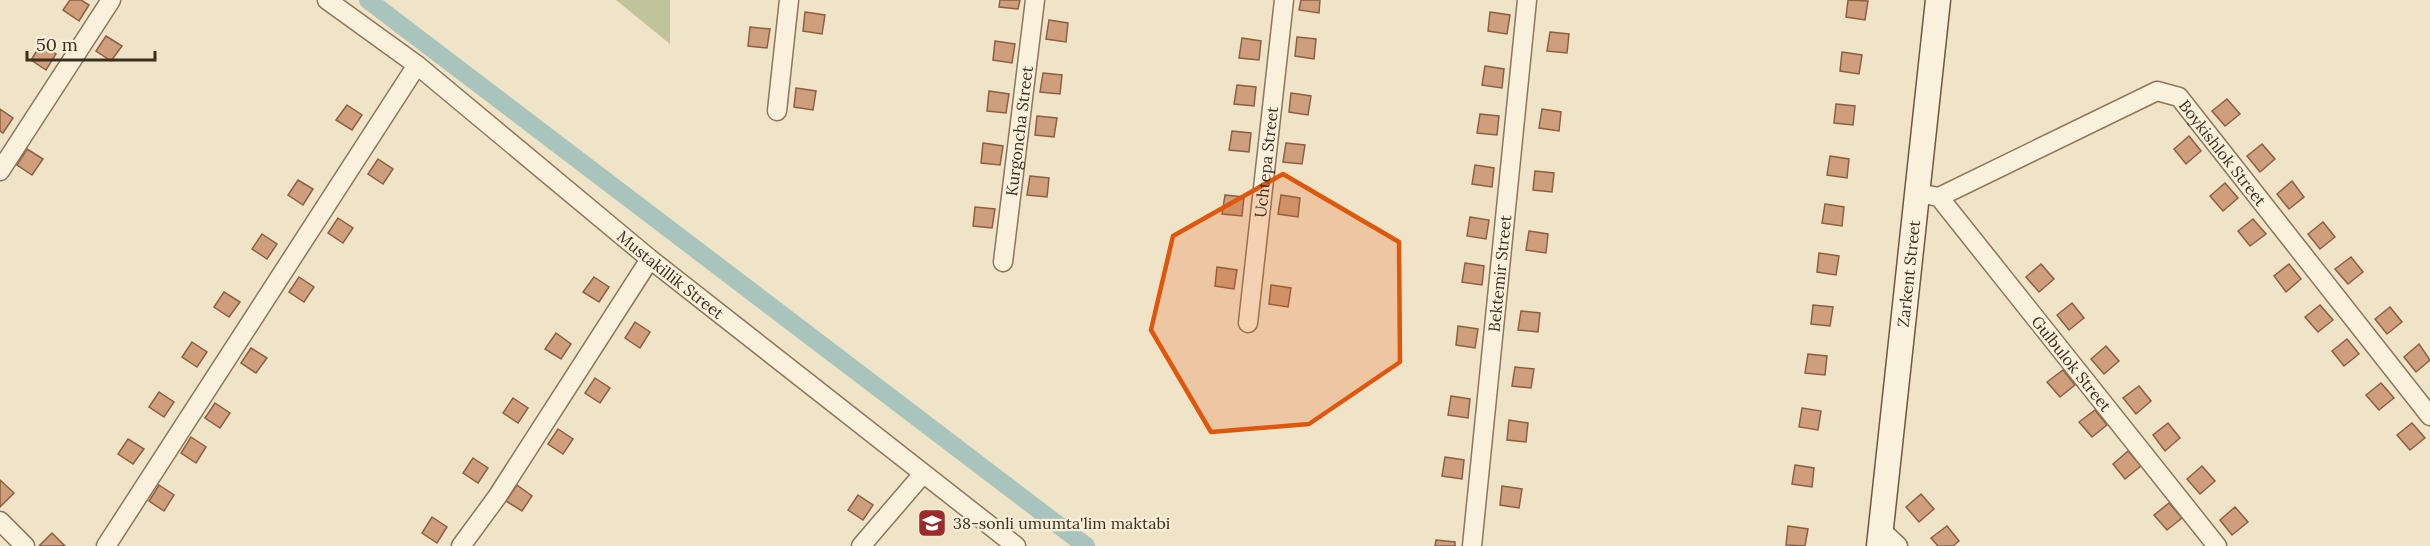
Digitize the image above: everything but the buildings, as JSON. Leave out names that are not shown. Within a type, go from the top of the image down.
[{"type":"main road","name":"Zarkent Street","points":[[1881,542],[1925,0]]},
{"type":"main road","name":"Zarkent Street","points":[[1881,542],[1929,196],[1938,0]]},
{"type":"street","points":[[0,171],[111,0]]},
{"type":"street","name":"Mustakillik Street","points":[[327,0],[417,65],[650,259],[922,475],[1016,546]]},
{"type":"street","points":[[777,111],[789,0]]},
{"type":"street","name":"Kurgoncha Street","points":[[1003,262],[1035,0]]},
{"type":"street","name":"Uchtepa Street","points":[[1248,323],[1284,0]]},
{"type":"street","name":"Bektemir Street","points":[[1472,546],[1527,0]]},
{"type":"street","points":[[106,546],[417,65]]},
{"type":"street","name":"Boykishlok Street","points":[[1929,196],[2157,91],[2179,97],[2430,416]]},
{"type":"street","name":"Gulbulok Street","points":[[1929,196],[2217,546]]},
{"type":"street","points":[[461,546],[497,497],[650,259]]},
{"type":"street","points":[[861,546],[922,475]]},
{"type":"street","points":[[0,521],[25,546]]},
{"type":"highlighted area","points":[[1283,174],[1399,242],[1400,362],[1309,424],[1211,432],[1151,330],[1173,236]]},
{"type":"green space","points":[[616,0],[670,0],[670,44]]},
{"type":"waterway","points":[[368,0],[1086,546]]},
{"type":"place","name":"38-sonli umumta'lim maktabi","points":[[932,523]]}]
